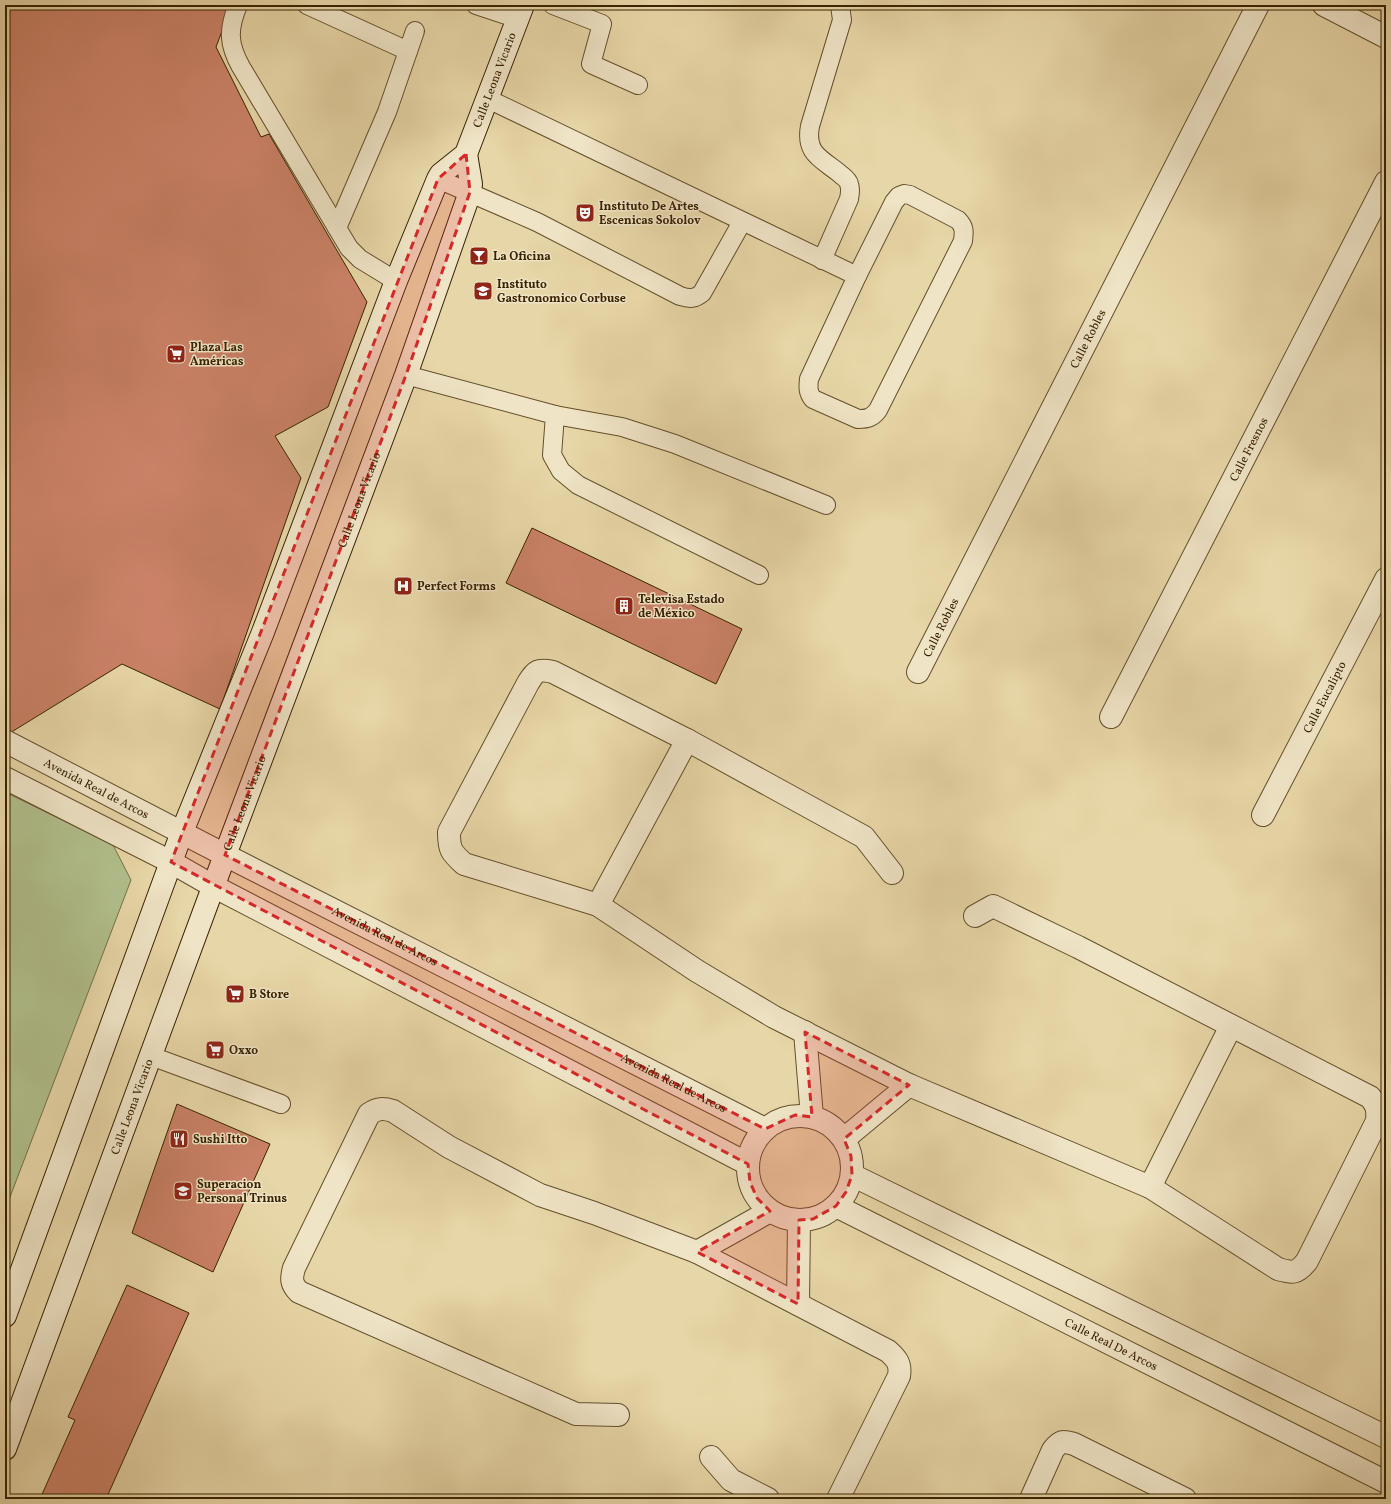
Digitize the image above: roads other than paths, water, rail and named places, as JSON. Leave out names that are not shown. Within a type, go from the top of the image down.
[{"type":"street","name":"Calle Robles","points":[[918,672],[1258,5]]},
{"type":"street","points":[[1324,5],[1386,37]]},
{"type":"street","name":"Calle Leona Vicario","points":[[5,1316],[182,832],[263,632],[396,281],[438,179],[441,174],[466,154],[521,12]]},
{"type":"street","name":"Calle Leona Vicario","points":[[5,1449],[213,886],[406,375],[470,192],[471,184],[466,154]]},
{"type":"street","name":"Calle Fresnos","points":[[1111,717],[1386,182]]},
{"type":"street","name":"Calle Eucalipto","points":[[1263,816],[1386,579]]},
{"type":"street","points":[[892,873],[864,837],[687,740],[553,672],[542,670],[535,672],[528,682],[449,832],[449,846],[454,855],[464,864],[598,905],[697,971],[774,1017],[909,1086],[1150,1187],[1278,1269],[1291,1273],[1300,1270],[1307,1262],[1377,1120],[1378,1110],[1375,1102],[1370,1097],[1078,947],[993,906],[975,916]]},
{"type":"street","points":[[598,905],[687,740]]},
{"type":"street","name":"Avenida Real de Arcos","points":[[5,741],[225,855],[765,1129]]},
{"type":"street","points":[[5,778],[171,862],[213,886],[748,1164]]},
{"type":"street","points":[[1150,1187],[1231,1026]]},
{"type":"street","points":[[804,1032],[812,1117]]},
{"type":"street","points":[[844,1139],[909,1086]]},
{"type":"street","points":[[618,1415],[576,1414],[299,1292],[293,1286],[292,1278],[294,1268],[369,1114],[376,1109],[384,1108],[393,1111],[450,1147],[540,1195],[594,1213],[697,1252],[888,1351],[897,1359],[900,1367],[899,1376],[838,1499]]},
{"type":"street","points":[[795,1115],[812,1117],[824,1121],[835,1129],[844,1139],[851,1156],[852,1176],[846,1192],[836,1206],[825,1214],[813,1219],[799,1220],[784,1218],[770,1211],[758,1198],[750,1182],[748,1164],[753,1145],[765,1129],[779,1120],[795,1115]]},
{"type":"street","points":[[852,1176],[1386,1437]]},
{"type":"street","name":"Calle Real De Arcos","points":[[836,1206],[1386,1482]]},
{"type":"street","points":[[697,1252],[770,1211]]},
{"type":"street","points":[[798,1304],[799,1220]]},
{"type":"street","points":[[1031,1499],[1053,1450],[1058,1444],[1064,1441],[1074,1444],[1185,1499]]},
{"type":"street","points":[[710,1457],[731,1480],[768,1499]]},
{"type":"lane","points":[[238,5],[231,21],[233,53],[349,248],[360,259],[396,281]]},
{"type":"lane","points":[[307,5],[408,51]]},
{"type":"lane","points":[[476,5],[521,12]]},
{"type":"lane","points":[[553,5],[602,24],[591,64],[638,85]]},
{"type":"lane","points":[[822,260],[849,199],[851,190],[849,183],[844,177],[815,154],[810,147],[808,138],[810,126],[842,20],[840,5]]},
{"type":"lane","points":[[337,228],[387,112],[415,31]]},
{"type":"lane","points":[[488,99],[857,276]]},
{"type":"lane","points":[[438,179],[537,222],[680,296],[688,298],[696,298],[702,293],[742,222]]},
{"type":"lane","points":[[904,194],[910,195],[958,220],[963,225],[965,231],[963,241],[878,410],[873,417],[866,419],[858,419],[813,399],[809,394],[808,388],[809,380],[857,276],[894,202],[899,196],[904,194]]},
{"type":"lane","points":[[406,375],[556,415],[622,428],[675,444],[826,505]]},
{"type":"lane","points":[[556,415],[552,455],[561,470],[578,485],[759,575]]},
{"type":"lane","points":[[151,1056],[281,1104]]},
{"type":"place","name":"Instituto De Artes Escenicas Sokolov","points":[[585,213]]},
{"type":"place","name":"La Oficina","points":[[479,256]]},
{"type":"place","name":"Instituto Gastronomico Corbuse","points":[[483,291]]},
{"type":"place","name":"Plaza Las Américas","points":[[176,354]]},
{"type":"place","name":"Perfect Forms","points":[[403,586]]},
{"type":"place","name":"Televisa Estado de México","points":[[624,606]]},
{"type":"place","name":"B Store","points":[[235,994]]},
{"type":"place","name":"Oxxo","points":[[215,1050]]},
{"type":"place","name":"Sushi Itto","points":[[179,1139]]},
{"type":"place","name":"Superacion Personal Trinus","points":[[183,1191]]}]
